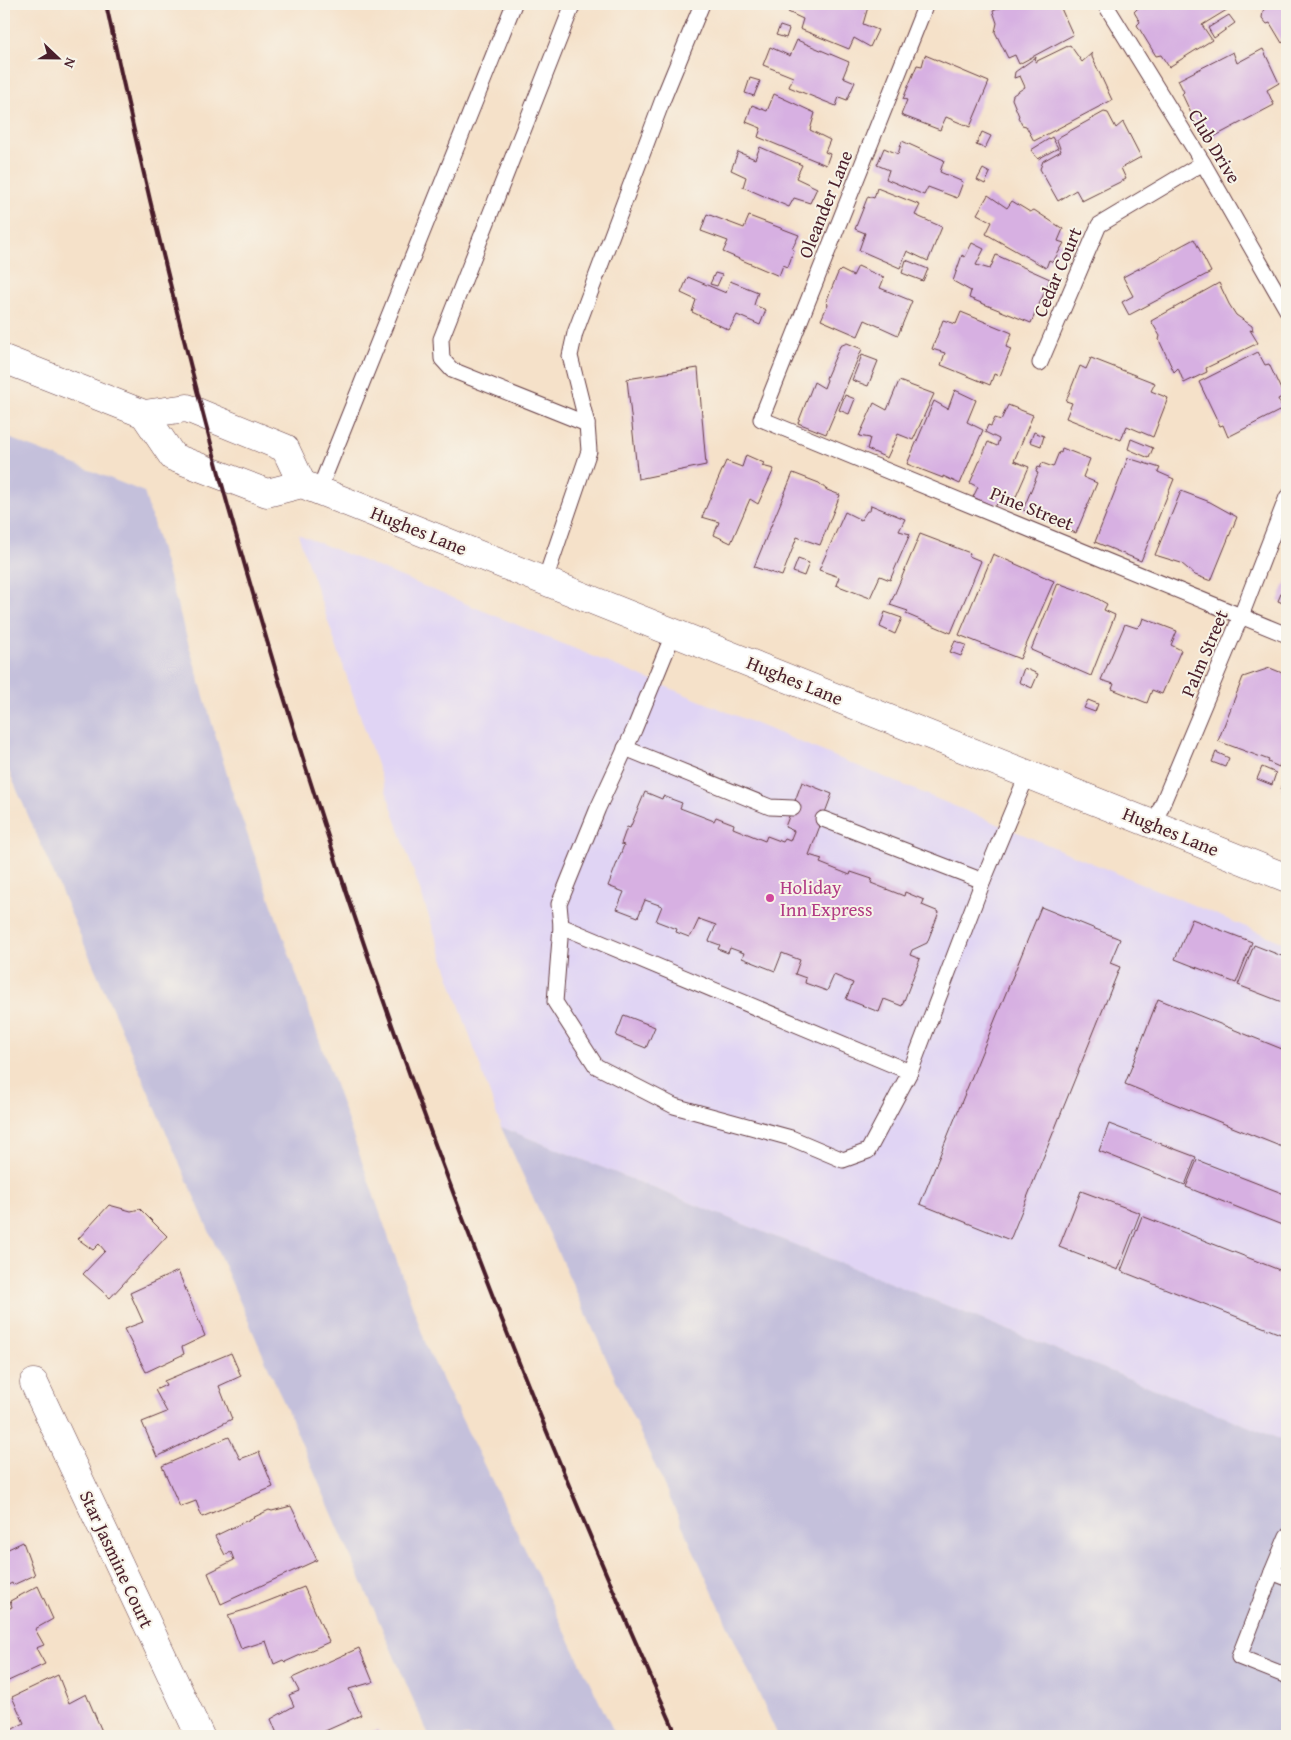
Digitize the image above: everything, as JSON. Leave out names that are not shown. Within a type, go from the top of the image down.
[{"type":"street","points":[[4,359],[144,414],[187,408],[284,448],[310,487],[267,493],[173,457],[144,414]]},
{"type":"street","name":"Hughes Lane","points":[[310,487],[1287,878]]},
{"type":"street","name":"Star Jasmine Court","points":[[34,1383],[200,1736]]},
{"type":"lane","points":[[310,487],[514,4]]},
{"type":"lane","points":[[573,4],[441,339],[442,359],[452,370],[587,424]]},
{"type":"lane","points":[[545,580],[590,451],[587,424],[570,356],[575,333],[663,99],[702,4]]},
{"type":"lane","name":"Oleander Lane","points":[[761,419],[926,4]]},
{"type":"lane","name":"Club Drive","points":[[1105,4],[1203,163],[1287,310]]},
{"type":"lane","name":"Cedar Court","points":[[1040,363],[1099,225],[1203,163]]},
{"type":"lane","name":"Pine Street","points":[[761,419],[1287,635]]},
{"type":"lane","name":"Palm Street","points":[[1154,824],[1241,616],[1287,497]]},
{"type":"lane","points":[[674,632],[598,808],[560,904],[561,926],[555,1002],[596,1066],[674,1106],[791,1138],[843,1160],[868,1151],[910,1072],[982,881],[1028,773]]},
{"type":"lane","points":[[625,748],[770,807],[793,808]]},
{"type":"lane","points":[[823,819],[982,881]]},
{"type":"lane","points":[[561,926],[910,1072]]},
{"type":"lane","points":[[1287,1536],[1238,1657],[1287,1676]]},
{"type":"lane","points":[[1272,1572],[1287,1578]]},
{"type":"shaded area","points":[[4,436],[144,492],[231,788],[428,1350],[616,1736],[429,1736],[4,760]]},
{"type":"shaded area","points":[[298,534],[1287,944],[1287,1442],[501,1127]]},
{"type":"shaded area","points":[[501,1127],[1287,1442],[1287,1736],[778,1736]]},
{"type":"building","points":[[792,4],[815,4],[823,7],[823,4],[859,4],[868,7],[863,24],[878,30],[870,47],[854,38],[849,49],[800,29],[803,19],[788,12]]},
{"type":"building","points":[[1009,4],[1059,4],[1073,35],[1019,64],[1015,55],[1008,58],[995,32],[997,23],[993,11]]},
{"type":"building","points":[[1142,4],[1227,4],[1230,8],[1202,25],[1212,40],[1169,67],[1161,55],[1156,56],[1137,25],[1140,22],[1134,12]]},
{"type":"building","points":[[1268,4],[1287,4],[1287,39],[1282,43],[1270,23],[1267,24],[1262,18],[1263,11]]},
{"type":"building","points":[[1229,15],[1235,23],[1214,38],[1208,28]]},
{"type":"building","points":[[780,26],[789,29],[786,38],[776,35]]},
{"type":"building","points":[[797,40],[849,62],[843,77],[855,82],[847,100],[839,97],[836,106],[789,87],[793,77],[763,65],[770,47],[790,56]]},
{"type":"building","points":[[1070,45],[1082,62],[1092,53],[1092,57],[1112,100],[1034,141],[1026,126],[1022,125],[1012,99],[1013,95],[1025,87],[1020,76],[1014,78],[1015,72],[1036,57],[1035,62]]},
{"type":"building","points":[[1263,49],[1279,83],[1267,90],[1274,105],[1208,140],[1201,124],[1197,126],[1182,94],[1184,92],[1178,80],[1233,52],[1237,63]]},
{"type":"building","points":[[925,55],[989,82],[970,127],[946,117],[940,130],[901,115],[907,100],[903,99],[917,65],[922,66]]},
{"type":"building","points":[[750,78],[760,81],[754,96],[745,93]]},
{"type":"building","points":[[774,94],[815,113],[810,130],[830,140],[825,152],[830,154],[826,165],[758,137],[761,128],[746,122],[752,105],[767,111]]},
{"type":"building","points":[[1104,112],[1108,113],[1116,128],[1123,122],[1141,157],[1121,168],[1126,179],[1082,201],[1076,190],[1058,201],[1040,169],[1043,161],[1061,151],[1057,140],[1059,137]]},
{"type":"building","points":[[982,132],[991,136],[985,148],[976,145]]},
{"type":"building","points":[[1052,137],[1058,148],[1038,159],[1031,150]]},
{"type":"building","points":[[902,141],[944,160],[940,172],[963,182],[957,198],[928,187],[924,195],[886,179],[889,170],[877,165],[884,148],[898,154]]},
{"type":"building","points":[[760,147],[802,165],[796,178],[817,188],[810,203],[794,198],[789,207],[743,187],[746,177],[731,170],[738,152],[755,159]]},
{"type":"building","points":[[983,169],[990,173],[985,184],[977,180]]},
{"type":"building","points":[[877,188],[920,205],[915,215],[942,227],[928,261],[907,251],[900,268],[859,250],[865,233],[855,229],[868,196],[874,198]]},
{"type":"building","points":[[988,195],[1007,208],[1012,201],[1030,212],[1034,210],[1063,229],[1058,241],[1064,243],[1053,262],[1049,260],[1046,268],[986,234],[992,222],[977,214]]},
{"type":"building","points":[[707,214],[744,228],[749,216],[799,235],[792,249],[794,250],[788,267],[783,265],[779,276],[723,252],[728,241],[701,231]]},
{"type":"building","points":[[1194,239],[1211,272],[1129,315],[1122,302],[1133,296],[1123,277]]},
{"type":"building","points":[[972,243],[984,249],[976,265],[990,269],[996,255],[1050,279],[1031,323],[969,298],[971,291],[953,281],[962,255],[965,257]]},
{"type":"building","points":[[906,260],[928,269],[923,281],[902,273]]},
{"type":"building","points":[[858,266],[884,278],[880,288],[912,301],[898,335],[865,320],[858,336],[821,320],[838,273],[841,270],[853,276]]},
{"type":"building","points":[[715,273],[722,275],[717,286],[710,284]]},
{"type":"building","points":[[688,277],[726,293],[730,281],[758,292],[754,305],[766,310],[760,325],[737,315],[729,330],[692,312],[696,300],[681,293]]},
{"type":"building","points":[[1219,283],[1236,315],[1252,326],[1253,331],[1250,330],[1258,343],[1206,368],[1207,372],[1184,383],[1178,368],[1174,372],[1159,340],[1160,336],[1151,321]]},
{"type":"building","points":[[961,312],[1012,333],[1006,347],[1011,349],[1000,376],[994,374],[990,385],[941,365],[945,353],[932,349],[943,320],[956,324]]},
{"type":"building","points":[[847,343],[862,349],[826,434],[798,423],[814,382],[824,388],[826,378],[840,346]]},
{"type":"building","points":[[1258,352],[1265,365],[1269,364],[1284,396],[1278,399],[1283,409],[1228,437],[1223,425],[1220,426],[1199,382]]},
{"type":"building","points":[[862,355],[878,361],[868,386],[852,380]]},
{"type":"building","points":[[1091,358],[1155,383],[1151,391],[1168,398],[1153,437],[1127,426],[1121,440],[1066,418],[1072,403],[1066,401],[1080,366],[1086,369]]},
{"type":"building","points":[[698,368],[706,465],[638,479],[627,379]]},
{"type":"building","points":[[899,381],[934,394],[913,440],[898,434],[887,458],[867,449],[870,438],[859,436],[874,403],[887,410]]},
{"type":"building","points":[[955,390],[976,400],[967,422],[983,430],[960,484],[907,464],[934,401],[948,409]]},
{"type":"building","points":[[845,395],[855,399],[849,414],[839,410]]},
{"type":"building","points":[[1008,405],[1033,415],[1014,461],[1029,467],[1011,508],[998,502],[995,507],[973,497],[978,487],[970,483],[988,442],[997,446],[999,439],[985,432],[988,425],[991,426],[995,418],[1001,420]]},
{"type":"building","points":[[1034,432],[1044,436],[1041,446],[1030,442]]},
{"type":"building","points":[[1131,439],[1153,448],[1149,458],[1128,449]]},
{"type":"building","points":[[1062,448],[1090,459],[1083,477],[1097,483],[1076,533],[1033,516],[1034,514],[1023,510],[1038,473],[1036,472],[1038,467],[1040,468],[1042,463],[1053,467]]},
{"type":"building","points":[[746,455],[764,463],[762,466],[774,469],[758,504],[750,499],[731,543],[714,535],[719,522],[702,517],[726,461],[742,467]]},
{"type":"building","points":[[1128,458],[1160,468],[1158,472],[1174,479],[1141,561],[1095,542]]},
{"type":"building","points":[[793,473],[819,483],[827,490],[840,495],[820,545],[797,537],[782,576],[754,567]]},
{"type":"building","points":[[1181,491],[1210,502],[1237,517],[1211,581],[1195,575],[1181,563],[1155,555]]},
{"type":"building","points":[[871,505],[905,519],[899,531],[910,534],[890,580],[880,576],[870,598],[836,585],[839,577],[819,570],[845,512],[861,520],[867,511],[870,511]]},
{"type":"building","points":[[920,534],[970,553],[969,556],[981,561],[951,633],[906,614],[908,611],[890,605]]},
{"type":"building","points":[[993,554],[1054,581],[1020,659],[959,635]]},
{"type":"building","points":[[798,559],[809,563],[804,576],[793,572]]},
{"type":"building","points":[[1287,579],[1287,605],[1278,601]]},
{"type":"building","points":[[1058,583],[1091,595],[1107,604],[1104,610],[1115,615],[1091,676],[1031,650]]},
{"type":"building","points":[[885,612],[902,618],[895,634],[880,627]]},
{"type":"building","points":[[1143,618],[1177,631],[1171,645],[1181,650],[1162,694],[1152,690],[1147,703],[1112,689],[1114,684],[1101,680],[1125,624],[1137,628]]},
{"type":"building","points":[[955,641],[966,645],[961,656],[950,652]]},
{"type":"building","points":[[1024,668],[1038,674],[1032,688],[1019,682]]},
{"type":"building","points":[[1270,668],[1287,675],[1287,745],[1279,767],[1268,762],[1269,760],[1218,741],[1243,677]]},
{"type":"building","points":[[1088,700],[1098,704],[1095,712],[1084,708]]},
{"type":"building","points":[[1216,752],[1229,758],[1225,767],[1212,762]]},
{"type":"building","points":[[1262,767],[1276,773],[1272,785],[1257,779]]},
{"type":"building","points":[[1284,781],[1287,783],[1287,792],[1281,789]]},
{"type":"building","name":"Holiday Inn Express","points":[[802,782],[832,794],[809,855],[822,859],[820,863],[850,875],[851,872],[872,879],[871,883],[904,896],[905,892],[924,900],[922,905],[939,912],[927,943],[912,950],[910,955],[920,959],[902,1006],[884,999],[879,1012],[846,999],[853,983],[834,975],[827,991],[805,983],[806,978],[795,974],[800,960],[782,953],[775,971],[742,958],[744,953],[730,948],[728,953],[718,949],[720,945],[709,941],[716,925],[699,919],[689,937],[676,932],[677,929],[656,921],[662,906],[645,900],[638,917],[617,909],[624,892],[608,886],[624,845],[621,844],[627,827],[630,828],[645,792],[662,799],[663,796],[682,803],[680,808],[714,821],[716,817],[734,824],[733,828],[765,841],[767,836],[783,842],[785,839],[790,841],[794,831],[785,827]]},
{"type":"building","points":[[1041,907],[1120,939],[1110,963],[1120,967],[1010,1240],[920,1204]]},
{"type":"building","points":[[1192,919],[1252,942],[1236,983],[1175,959]]},
{"type":"building","points":[[1254,945],[1287,958],[1287,1004],[1238,985]]},
{"type":"building","points":[[1158,999],[1287,1051],[1287,1149],[1125,1084]]},
{"type":"building","points":[[624,1015],[655,1027],[646,1048],[616,1036]]},
{"type":"building","points":[[1109,1124],[1196,1157],[1185,1185],[1099,1151]]},
{"type":"building","points":[[1197,1160],[1287,1195],[1287,1227],[1186,1187]]},
{"type":"building","points":[[1081,1191],[1140,1213],[1118,1270],[1059,1247]]},
{"type":"building","points":[[109,1205],[131,1211],[140,1209],[167,1236],[110,1298],[83,1274],[105,1251],[99,1244],[93,1250],[78,1239]]},
{"type":"building","points":[[1142,1216],[1287,1273],[1287,1324],[1283,1335],[1121,1271]]},
{"type":"building","points":[[178,1271],[205,1336],[182,1347],[184,1354],[146,1372],[124,1329],[143,1322],[130,1293]]},
{"type":"building","points":[[231,1353],[241,1376],[219,1386],[232,1419],[157,1457],[142,1422],[167,1412],[155,1390],[166,1385],[164,1381]]},
{"type":"building","points":[[229,1437],[240,1459],[259,1452],[273,1487],[202,1517],[196,1501],[180,1507],[162,1466]]},
{"type":"building","points":[[291,1506],[317,1560],[221,1604],[208,1573],[234,1560],[231,1552],[225,1555],[215,1536],[269,1510],[272,1511]]},
{"type":"building","points":[[23,1542],[35,1575],[4,1587],[4,1551]]},
{"type":"building","points":[[38,1586],[53,1619],[35,1629],[44,1645],[36,1648],[45,1664],[4,1683],[4,1611],[12,1607],[10,1601]]},
{"type":"building","points":[[304,1587],[329,1642],[285,1662],[283,1660],[274,1664],[266,1641],[241,1649],[228,1615]]},
{"type":"building","points":[[359,1648],[373,1682],[349,1689],[361,1715],[314,1736],[278,1736],[271,1719],[294,1706],[289,1695],[299,1691],[292,1678]]},
{"type":"building","points":[[58,1675],[69,1703],[86,1694],[104,1736],[5,1736],[4,1734],[24,1723],[12,1697]]},
{"type":"building","points":[[378,1729],[382,1736],[358,1736]]},
{"type":"railway","points":[[106,4],[160,241],[220,477],[266,638],[368,957],[424,1116],[545,1428],[677,1736]]},
{"type":"place","name":"Holiday Inn Express","points":[[770,898]]}]
